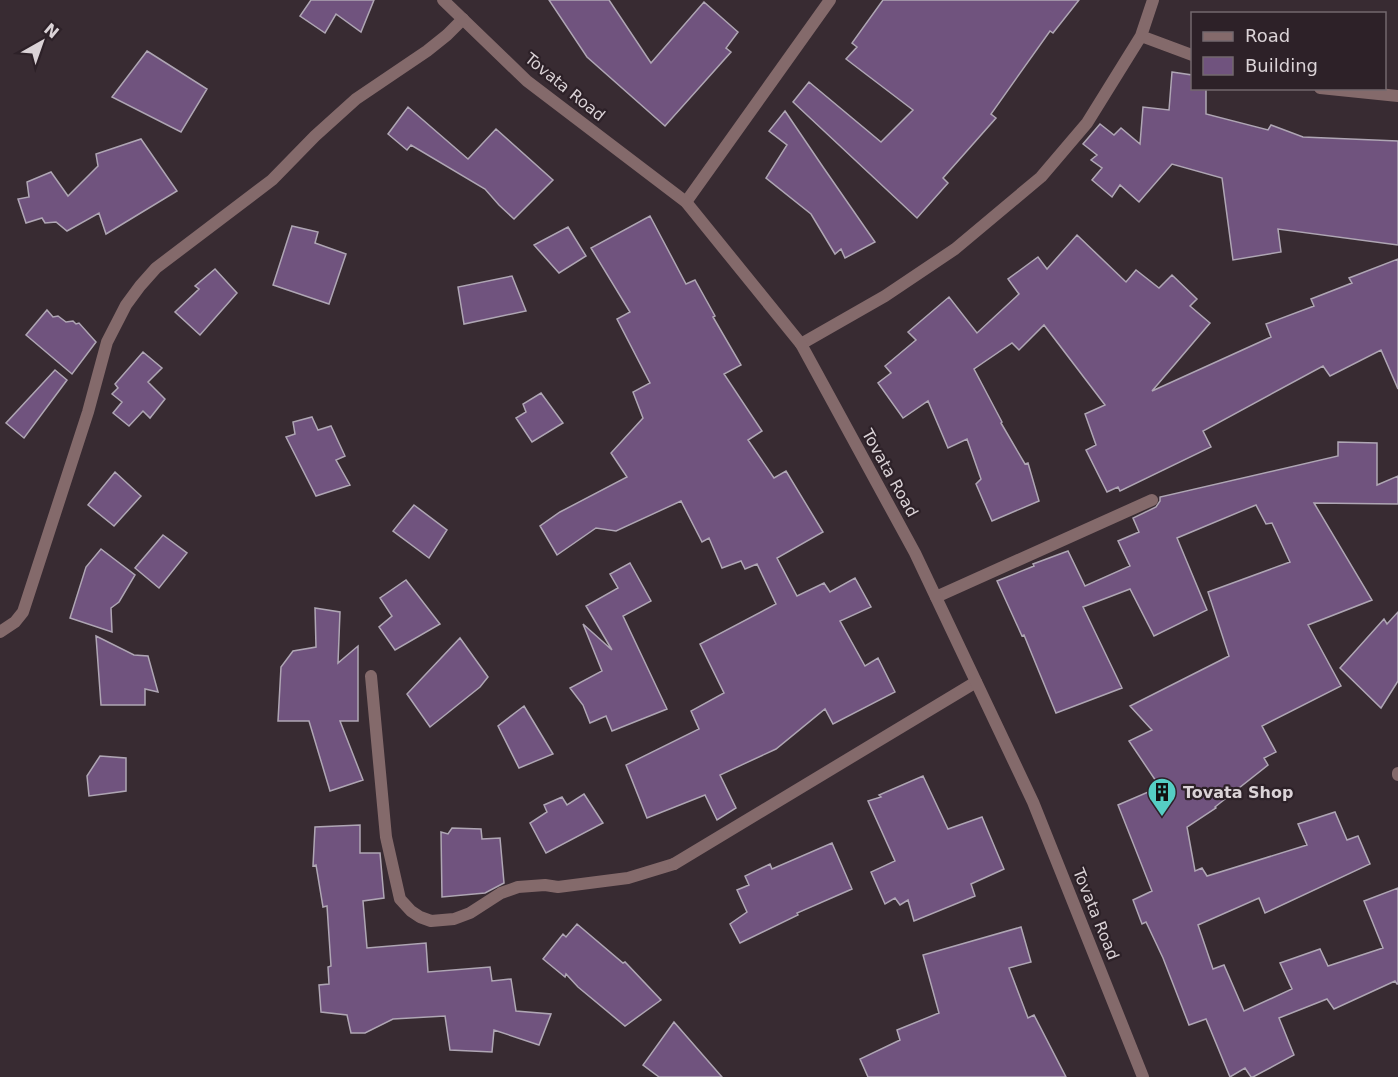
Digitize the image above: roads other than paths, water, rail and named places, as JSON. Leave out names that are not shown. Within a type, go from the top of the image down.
[{"type":"street","name":"Tovata Road","points":[[443,0],[527,81],[686,202],[801,344],[915,553],[1033,802],[1143,1077]]},
{"type":"street","points":[[686,202],[830,0]]},
{"type":"street","points":[[801,344],[885,296],[955,249],[1041,177],[1087,123],[1141,36],[1153,0]]},
{"type":"street","points":[[0,632],[15,622],[23,612],[88,412],[107,342],[126,305],[140,286],[156,268],[272,180],[315,136],[356,99],[427,51],[462,19]]},
{"type":"street","points":[[1141,36],[1191,55]]},
{"type":"street","points":[[1340,90],[1398,96]]},
{"type":"street","points":[[936,597],[1152,500]]},
{"type":"street","points":[[371,676],[386,837],[400,899],[411,911],[431,921],[453,919],[470,913],[501,893],[518,888],[544,885],[558,887],[628,878],[674,864],[976,682]]},
{"type":"place","name":"Tovata Shop","points":[[1162,818]]}]
